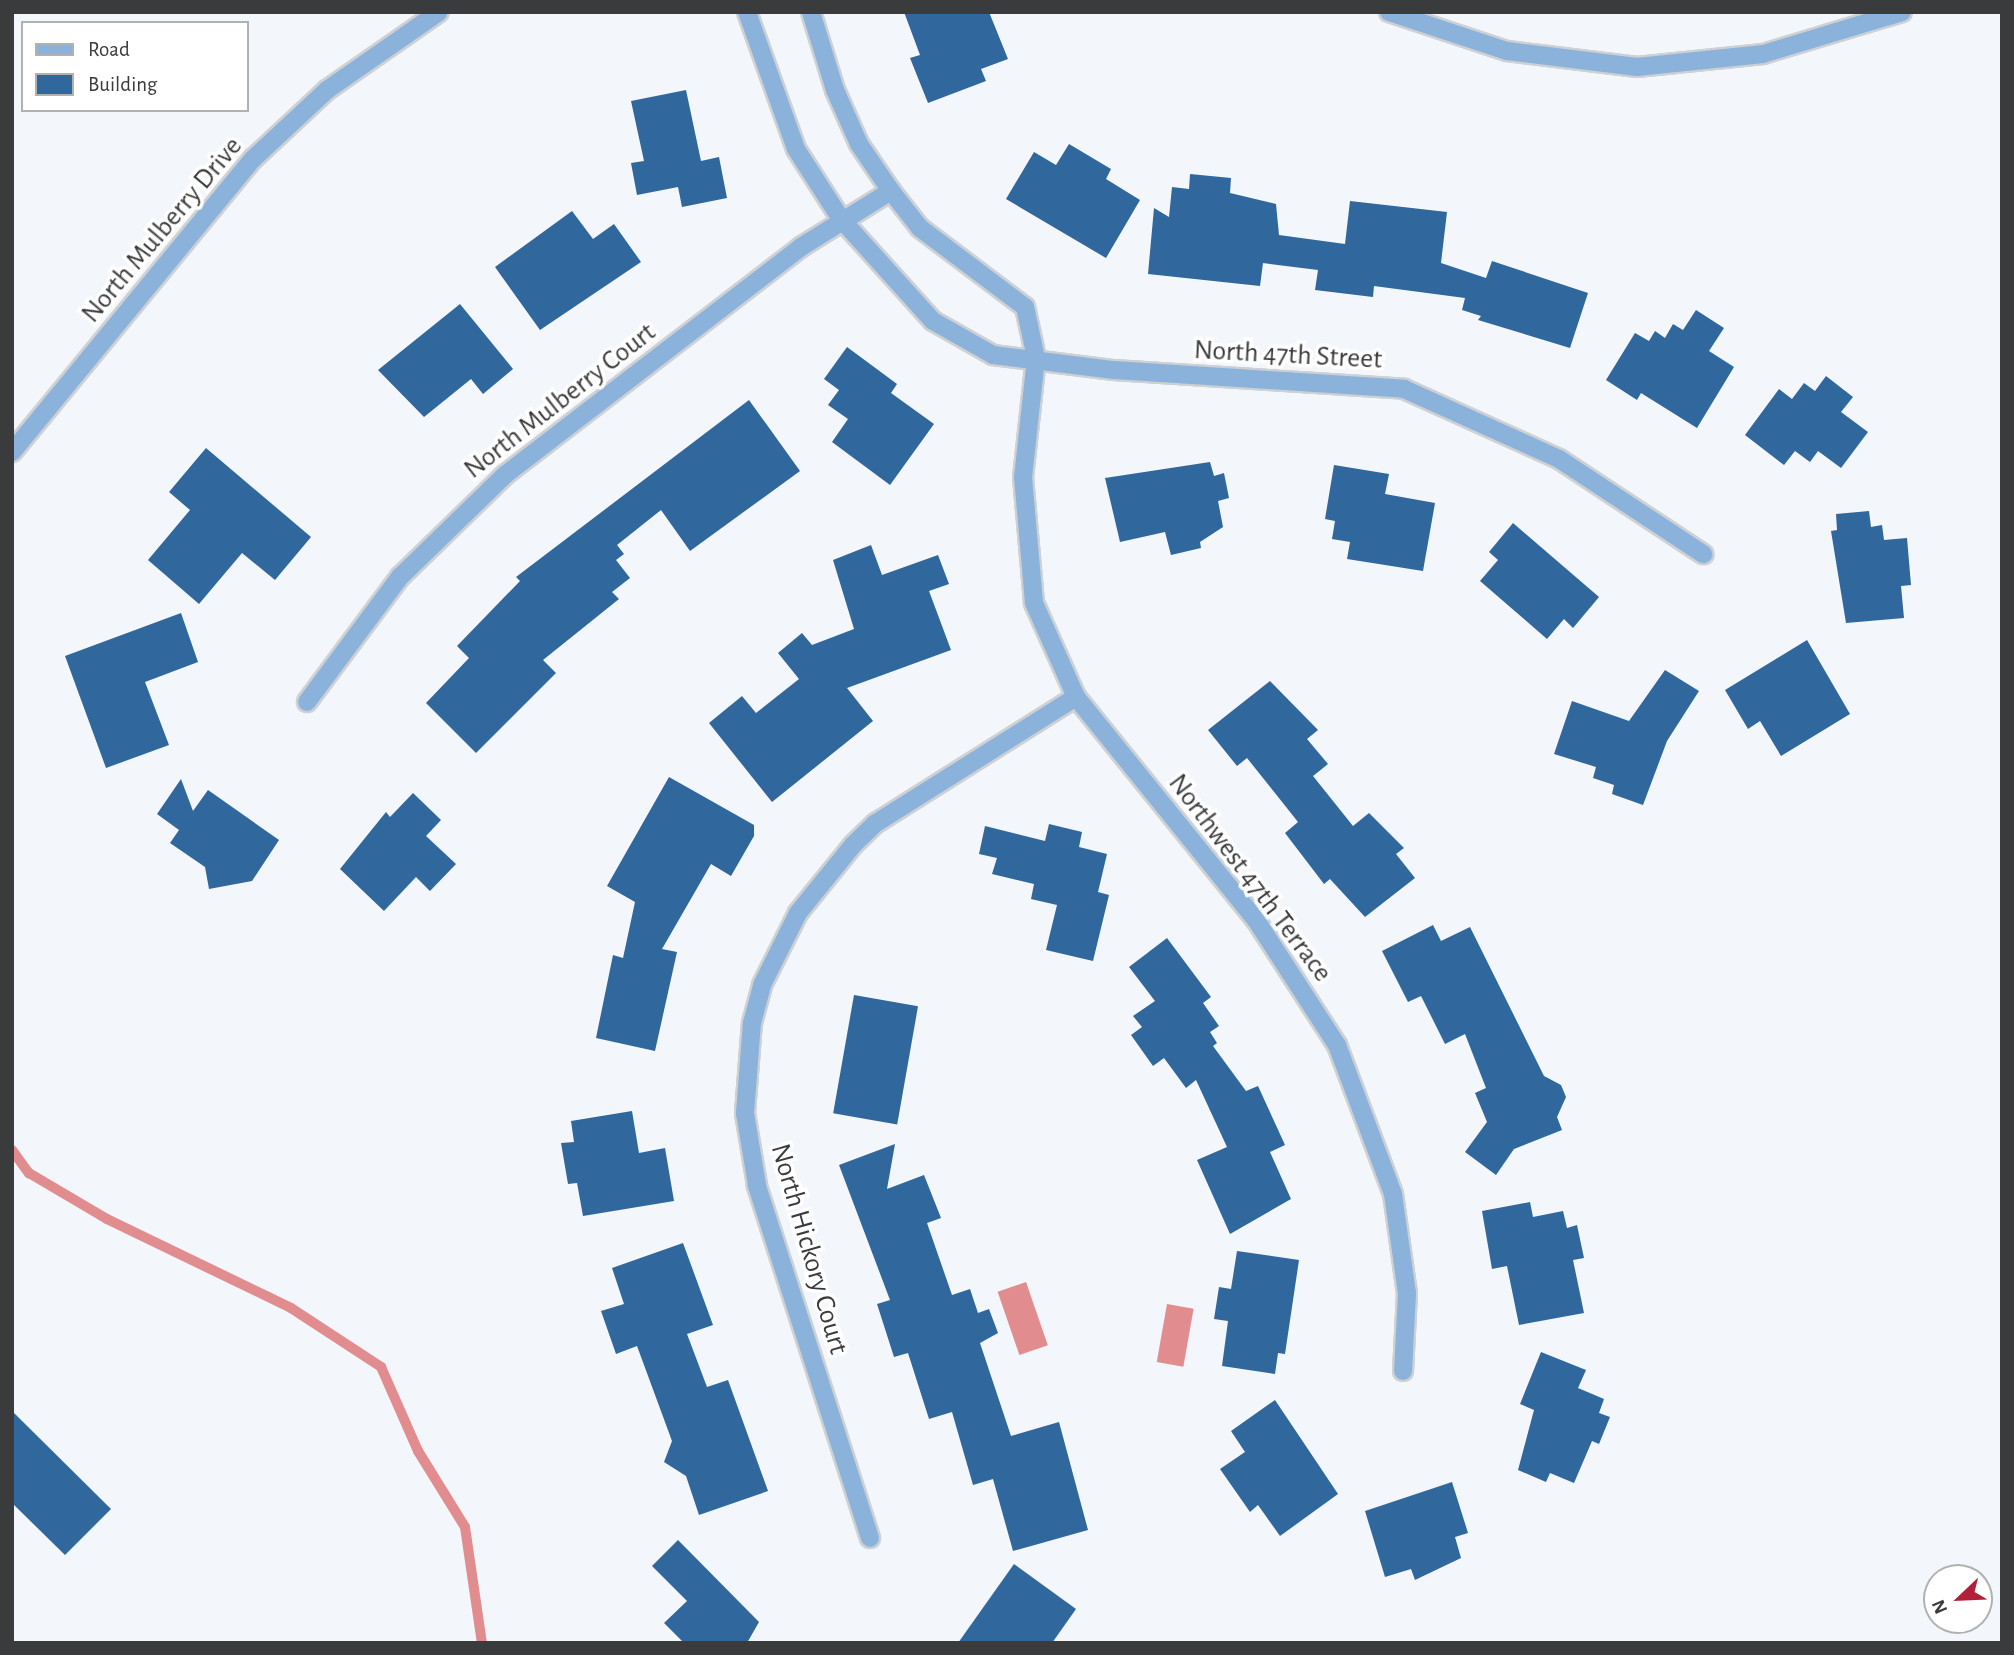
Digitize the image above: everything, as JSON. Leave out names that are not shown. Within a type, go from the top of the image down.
[{"type":"street","name":"North Mulberry Drive","points":[[12,452],[253,159],[327,90],[439,12]]},
{"type":"street","name":"North 47th Street","points":[[747,12],[796,149],[841,219],[933,321],[993,355],[1036,358],[1114,370],[1404,389],[1559,458],[1703,554]]},
{"type":"street","name":"Northwest 47th Terrace","points":[[811,12],[845,112],[891,191],[920,228],[1025,307],[1036,358],[1023,477],[1027,557],[1034,603],[1076,697],[1256,919],[1337,1045],[1369,1117],[1395,1206],[1407,1293],[1403,1371]]},
{"type":"street","points":[[1389,12],[1507,51],[1637,67],[1763,54],[1902,12]]},
{"type":"street","name":"North Mulberry Court","points":[[307,702],[400,577],[487,491],[563,425],[841,219],[891,191]]},
{"type":"street","name":"North Hickory Court","points":[[870,1538],[757,1185],[745,1113],[752,1023],[762,985],[798,913],[852,845],[876,823],[1076,697]]},
{"type":"shaded area","points":[[1026,1282],[1048,1345],[1019,1355],[998,1292]]},
{"type":"shaded area","points":[[1167,1304],[1194,1309],[1183,1367],[1157,1362]]},
{"type":"building","points":[[904,12],[989,12],[1008,59],[981,69],[986,81],[928,103],[910,58],[920,55]]},
{"type":"building","points":[[686,90],[701,161],[719,157],[727,198],[682,207],[678,187],[637,195],[631,163],[644,161],[631,101]]},
{"type":"building","points":[[1069,144],[1111,169],[1106,179],[1140,200],[1106,258],[1006,199],[1034,152],[1056,165]]},
{"type":"building","points":[[1190,174],[1231,178],[1230,193],[1276,204],[1279,235],[1345,244],[1350,201],[1447,212],[1441,263],[1486,278],[1492,261],[1588,293],[1570,348],[1478,320],[1481,316],[1462,310],[1465,298],[1374,286],[1373,297],[1315,290],[1318,270],[1263,263],[1260,286],[1148,274],[1154,208],[1169,217],[1172,187],[1189,189]]},
{"type":"building","points":[[572,211],[593,239],[614,224],[641,262],[540,330],[495,267]]},
{"type":"building","points":[[460,304],[513,369],[483,394],[471,379],[424,417],[378,370]]},
{"type":"building","points":[[1696,310],[1724,328],[1709,351],[1734,367],[1697,428],[1641,393],[1637,400],[1606,380],[1635,333],[1649,341],[1655,331],[1665,338],[1673,324],[1683,330]]},
{"type":"building","points":[[847,347],[897,384],[891,393],[934,424],[890,485],[832,442],[848,419],[828,405],[839,390],[824,379]]},
{"type":"building","points":[[1826,376],[1853,397],[1841,412],[1868,432],[1841,468],[1818,451],[1810,462],[1795,451],[1784,465],[1745,435],[1779,389],[1792,399],[1804,383],[1815,391]]},
{"type":"building","points":[[749,400],[800,471],[690,551],[661,510],[617,545],[624,554],[616,560],[630,578],[612,592],[619,599],[543,660],[556,673],[476,753],[426,703],[469,658],[457,646],[520,581],[516,577]]},
{"type":"building","points":[[206,448],[311,537],[275,580],[242,553],[199,604],[148,560],[190,510],[169,492]]},
{"type":"building","points":[[1210,462],[1214,476],[1224,473],[1229,498],[1218,501],[1223,527],[1200,542],[1201,548],[1171,555],[1165,532],[1120,542],[1105,478]]},
{"type":"building","points":[[1334,465],[1389,474],[1385,494],[1435,503],[1423,571],[1347,559],[1350,542],[1332,539],[1335,521],[1325,519]]},
{"type":"building","points":[[1869,511],[1871,527],[1882,525],[1884,540],[1907,538],[1911,585],[1901,586],[1904,618],[1846,623],[1831,531],[1837,530],[1836,514]]},
{"type":"building","points":[[1513,523],[1599,597],[1573,628],[1564,619],[1547,639],[1480,581],[1498,560],[1489,552]]},
{"type":"building","points":[[871,545],[882,575],[938,555],[949,584],[929,591],[951,650],[847,688],[873,721],[772,802],[709,723],[742,696],[756,713],[799,679],[778,653],[802,633],[812,645],[854,629],[833,560]]},
{"type":"building","points":[[181,613],[198,662],[145,682],[169,745],[106,768],[65,656]]},
{"type":"building","points":[[1807,640],[1850,714],[1781,756],[1760,721],[1748,729],[1725,690]]},
{"type":"building","points":[[1665,670],[1699,691],[1667,741],[1643,805],[1612,794],[1614,785],[1593,778],[1596,767],[1554,754],[1572,701],[1629,721]]},
{"type":"building","points":[[1270,681],[1318,730],[1307,739],[1328,764],[1313,776],[1353,826],[1369,813],[1404,848],[1396,854],[1415,878],[1365,917],[1330,879],[1324,884],[1285,833],[1298,822],[1247,758],[1237,766],[1208,730]]},
{"type":"building","points":[[669,777],[754,825],[754,836],[731,876],[711,864],[662,949],[677,952],[655,1051],[596,1038],[613,955],[623,958],[635,902],[607,886]]},
{"type":"building","points":[[181,779],[193,811],[208,790],[279,840],[252,881],[209,889],[205,867],[170,843],[179,830],[157,814]]},
{"type":"building","points":[[413,793],[441,820],[426,836],[456,864],[430,891],[416,877],[384,911],[340,869],[386,812],[390,817]]},
{"type":"building","points":[[1049,824],[1082,832],[1079,847],[1107,854],[1098,892],[1109,895],[1093,961],[1046,950],[1057,905],[1031,899],[1034,884],[992,874],[997,858],[979,854],[985,826],[1045,841]]},
{"type":"building","points":[[1433,925],[1441,941],[1470,927],[1544,1076],[1561,1085],[1566,1097],[1557,1117],[1562,1130],[1514,1149],[1496,1175],[1465,1152],[1487,1122],[1475,1093],[1486,1088],[1465,1034],[1445,1044],[1421,996],[1408,1002],[1382,951]]},
{"type":"building","points":[[1167,938],[1211,997],[1203,1003],[1219,1026],[1210,1032],[1217,1043],[1213,1046],[1246,1091],[1258,1086],[1285,1145],[1270,1152],[1291,1199],[1230,1234],[1197,1160],[1227,1147],[1196,1080],[1186,1088],[1164,1058],[1153,1066],[1131,1035],[1142,1027],[1133,1016],[1155,1001],[1129,967]]},
{"type":"building","points":[[854,995],[918,1006],[897,1124],[833,1113]]},
{"type":"building","points":[[632,1111],[639,1153],[665,1148],[674,1201],[583,1216],[577,1183],[568,1184],[561,1143],[574,1142],[571,1121]]},
{"type":"building","points":[[895,1144],[887,1189],[924,1175],[941,1218],[927,1223],[952,1295],[970,1289],[978,1313],[989,1309],[998,1333],[980,1343],[1011,1436],[1059,1422],[1088,1530],[1013,1551],[993,1479],[973,1485],[952,1412],[929,1419],[908,1353],[894,1357],[877,1304],[890,1300],[839,1165]]},
{"type":"building","points":[[1530,1202],[1533,1217],[1563,1211],[1567,1228],[1577,1225],[1584,1258],[1573,1260],[1584,1313],[1519,1325],[1507,1266],[1492,1269],[1482,1211]]},
{"type":"building","points":[[683,1243],[713,1325],[687,1334],[707,1387],[728,1380],[768,1491],[699,1515],[686,1476],[664,1462],[672,1441],[637,1346],[616,1354],[601,1311],[624,1304],[612,1268]]},
{"type":"building","points":[[1237,1251],[1299,1260],[1285,1354],[1278,1353],[1275,1374],[1222,1366],[1228,1321],[1214,1319],[1219,1287],[1231,1289]]},
{"type":"building","points":[[1541,1352],[1586,1370],[1578,1388],[1604,1399],[1599,1413],[1610,1417],[1599,1444],[1592,1441],[1574,1483],[1550,1473],[1546,1482],[1518,1470],[1534,1410],[1520,1404]]},
{"type":"building","points":[[1275,1400],[1338,1494],[1280,1536],[1258,1505],[1250,1512],[1220,1469],[1245,1452],[1231,1431]]},
{"type":"building","points":[[12,1411],[111,1509],[65,1555],[12,1503]]},
{"type":"building","points":[[1452,1482],[1468,1533],[1455,1537],[1461,1558],[1415,1580],[1411,1569],[1385,1577],[1365,1511]]},
{"type":"building","points":[[678,1540],[759,1622],[747,1643],[684,1643],[664,1623],[687,1601],[652,1566]]},
{"type":"building","points":[[1014,1564],[1076,1609],[1052,1643],[958,1643]]},
{"type":"waterway","points":[[12,1150],[29,1173],[107,1219],[291,1308],[381,1367],[418,1451],[465,1527],[482,1643]]}]
